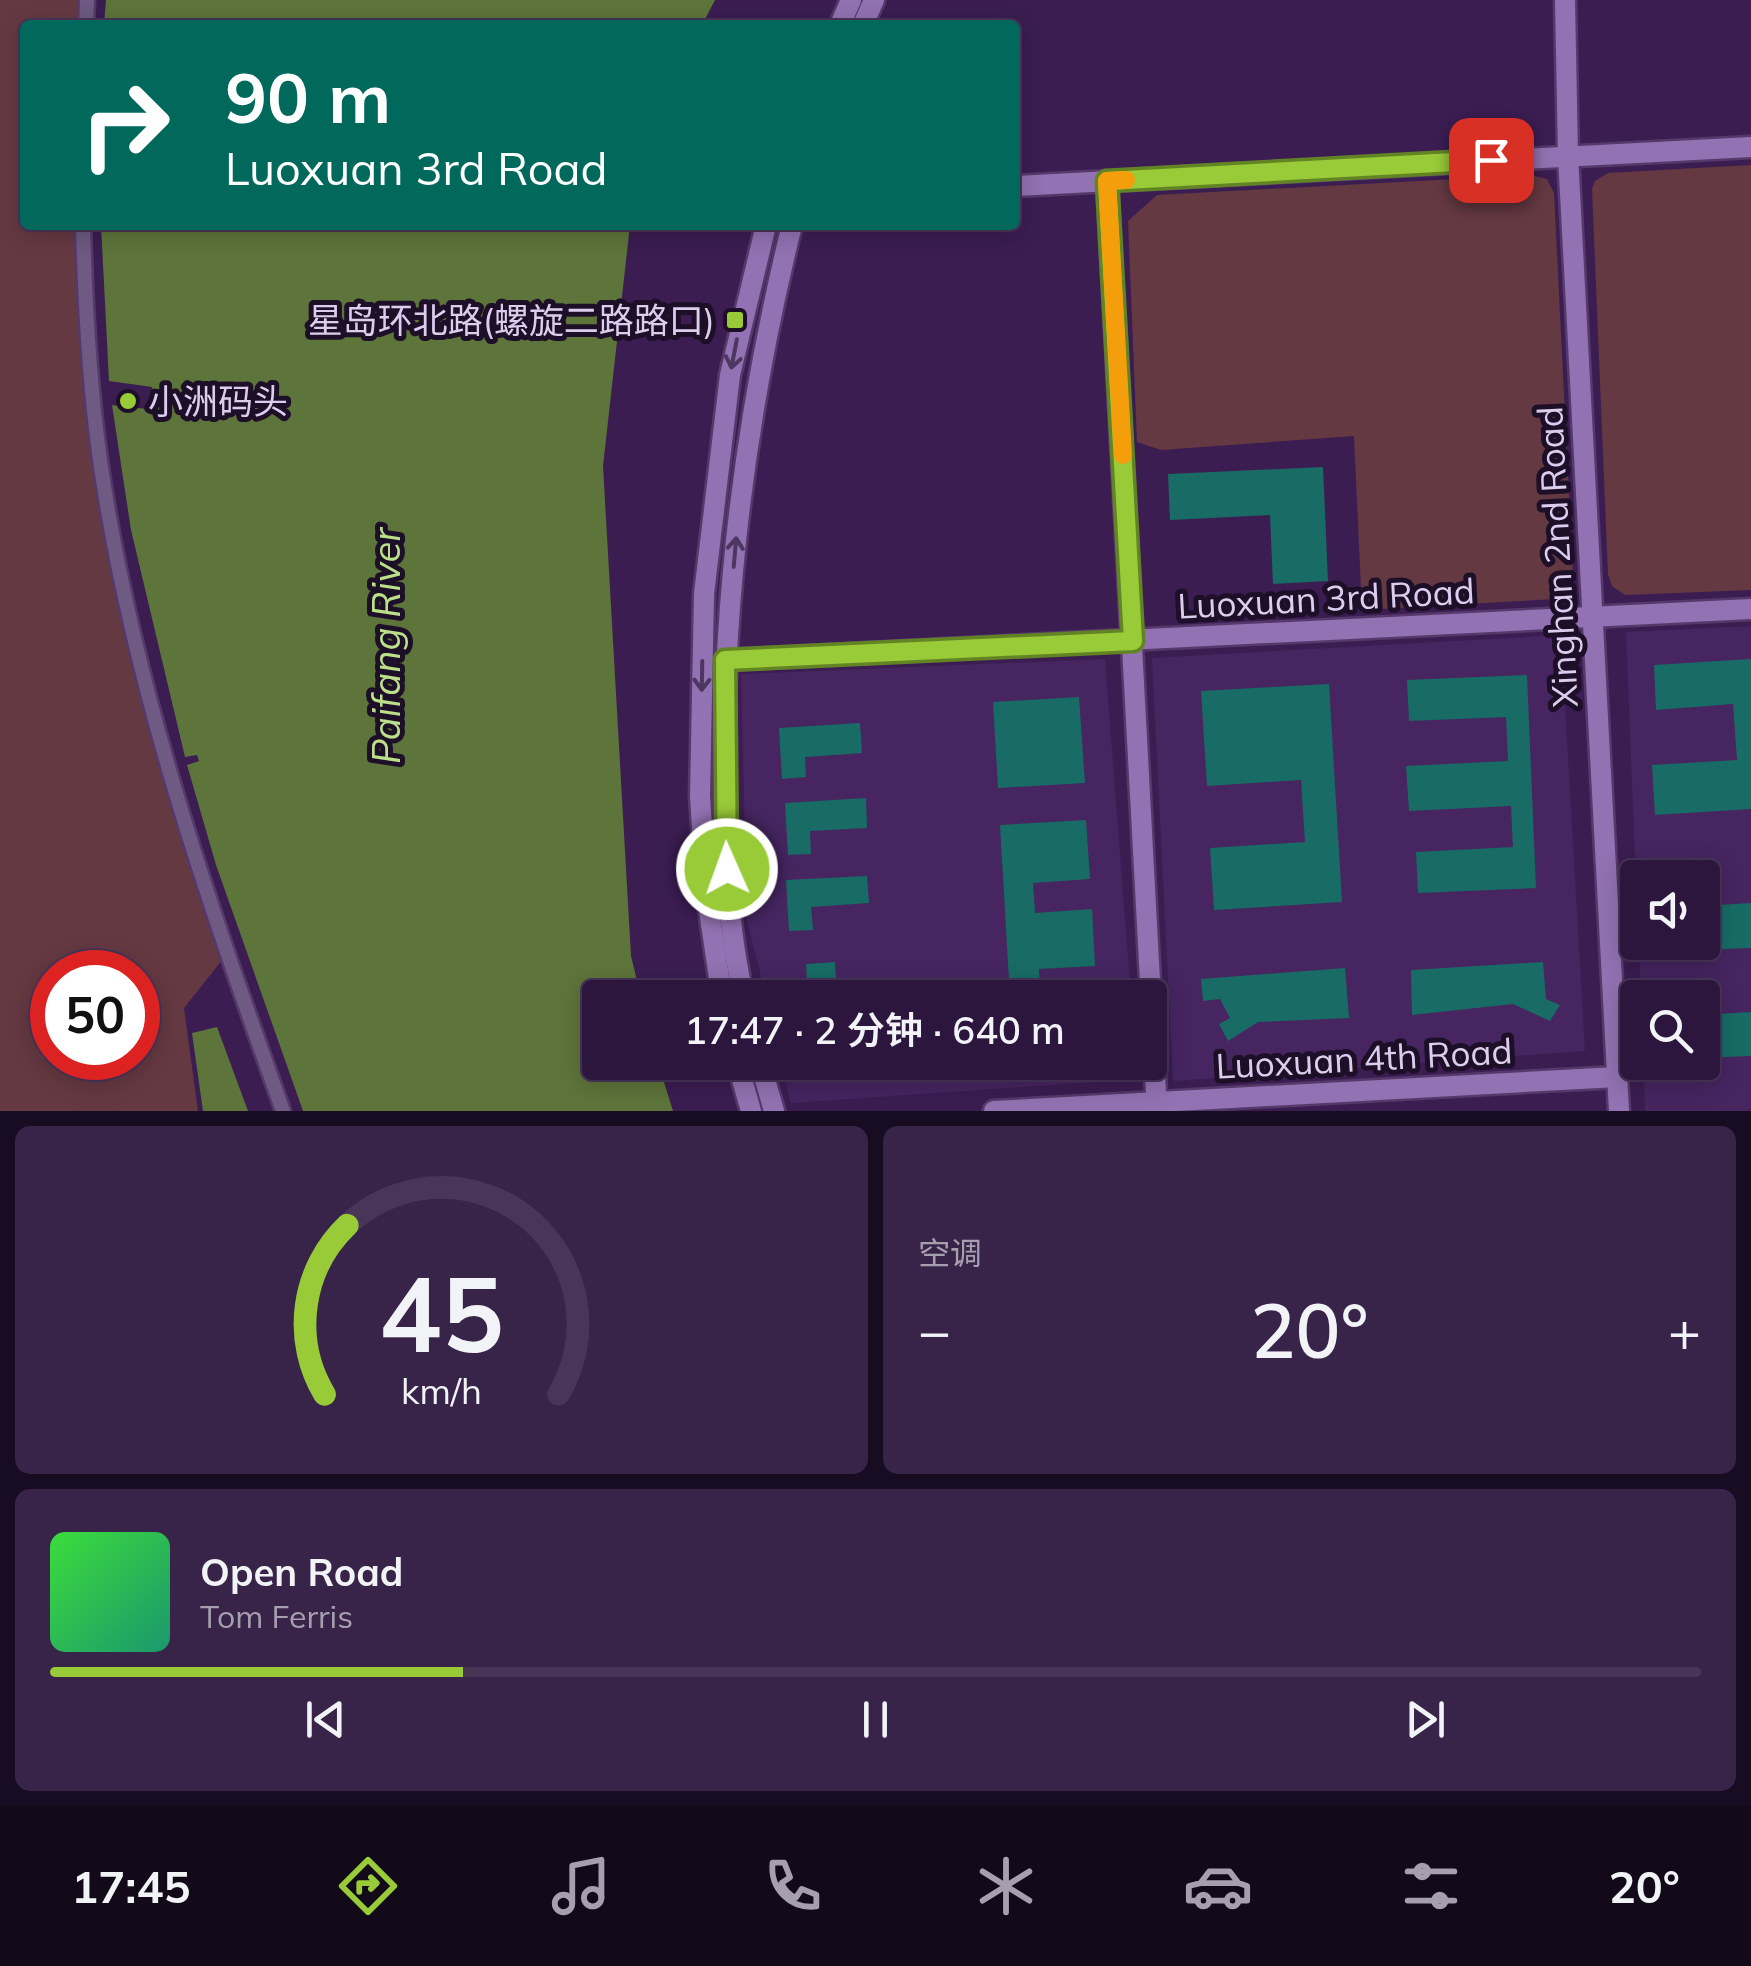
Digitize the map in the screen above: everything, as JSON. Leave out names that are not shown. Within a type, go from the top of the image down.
[{"type":"street","name":"Xinghan 2nd Road","points":[[1565,0],[1568,156],[1619,1111]]},
{"type":"street","points":[[1020,186],[1751,147]]},
{"type":"street","points":[[1107,181],[1156,1107]]},
{"type":"street","points":[[82,230],[92,397],[117,555],[184,826],[283,1111]]},
{"type":"street","points":[[719,980],[706,890],[700,796],[704,594],[730,374],[765,230]]},
{"type":"street","points":[[741,980],[728,893],[725,660],[742,473],[791,230]]},
{"type":"street","name":"Luoxuan 3rd Road","points":[[725,660],[1751,608]]},
{"type":"street","name":"Luoxuan 4th Road","points":[[994,1111],[1156,1107],[1618,1077]]},
{"type":"street","points":[[743,1080],[751,1111]]},
{"type":"street","points":[[765,1080],[774,1111]]},
{"type":"shaded area","points":[[0,0],[82,0],[80,20],[20,20],[20,230],[77,230],[87,398],[167,782],[223,959],[184,1008],[198,1111],[0,1111]]},
{"type":"shaded area","points":[[1751,165],[1751,590],[1625,595],[1612,586],[1608,574],[1592,189],[1595,181],[1608,173]]},
{"type":"shaded area","points":[[1529,175],[1547,179],[1554,193],[1573,578],[1556,599],[1362,610],[1354,436],[1161,450],[1137,442],[1128,221],[1157,195]]},
{"type":"shaded area","points":[[1751,626],[1751,1111],[1645,1111],[1644,1080],[1720,1080],[1720,980],[1640,980],[1640,960],[1720,960],[1720,860],[1635,860],[1626,632]]},
{"type":"shaded area","points":[[1561,635],[1585,1051],[1173,1081],[1152,658]]},
{"type":"shaded area","points":[[1105,659],[1130,980],[762,980],[747,920],[741,674]]},
{"type":"shaded area","points":[[785,1080],[1123,1080],[791,1103]]},
{"type":"water","points":[[106,0],[715,0],[705,20],[104,20]]},
{"type":"water","name":"Paifang River","points":[[101,230],[629,230],[603,466],[631,956],[637,980],[582,980],[582,1080],[663,1080],[673,1111],[303,1111],[216,865],[187,765],[199,761],[197,755],[185,757],[131,530],[112,405],[156,410],[152,387],[109,381]]},
{"type":"water","points":[[217,1027],[248,1111],[203,1111],[192,1033]]},
{"type":"building","points":[[1323,467],[1328,581],[1273,584],[1270,515],[1170,520],[1168,474]]},
{"type":"building","points":[[1751,659],[1751,809],[1655,815],[1652,765],[1737,760],[1733,704],[1656,710],[1654,665]]},
{"type":"building","points":[[1527,675],[1536,888],[1418,893],[1416,852],[1513,847],[1511,806],[1409,811],[1406,766],[1508,761],[1506,717],[1409,721],[1407,680]]},
{"type":"building","points":[[1329,684],[1342,902],[1214,910],[1210,848],[1305,842],[1301,780],[1207,786],[1201,691]]},
{"type":"building","points":[[1079,697],[1085,783],[998,788],[993,702]]},
{"type":"building","points":[[860,723],[862,753],[805,757],[806,777],[782,779],[779,728]]},
{"type":"building","points":[[866,798],[867,828],[810,831],[811,854],[788,855],[785,803]]},
{"type":"building","points":[[1086,820],[1090,879],[1033,883],[1035,913],[1092,909],[1095,966],[1039,969],[1039,980],[1009,980],[1000,825]]},
{"type":"building","points":[[867,876],[869,903],[811,907],[813,930],[789,931],[786,880]]},
{"type":"building","points":[[1751,903],[1751,948],[1720,949],[1720,905]]},
{"type":"building","points":[[835,962],[836,980],[807,980],[806,964]]},
{"type":"building","points":[[1543,962],[1546,999],[1560,1005],[1550,1021],[1513,1004],[1412,1015],[1411,970]]},
{"type":"building","points":[[1345,968],[1349,1018],[1258,1022],[1228,1041],[1219,1024],[1230,1018],[1220,999],[1203,1001],[1201,979]]},
{"type":"building","points":[[1751,1012],[1751,1056],[1720,1057],[1720,1014]]},
{"type":"slow traffic","points":[[1123,455],[1107,181],[1126,180]]},
{"type":"place","name":"星岛环北路(螺旋二路路口)","points":[[735,320]]},
{"type":"place","name":"小洲码头","points":[[128,401]]},
{"type":"route","points":[[727,869],[725,660],[1133,641],[1107,181],[1491,160]]}]
